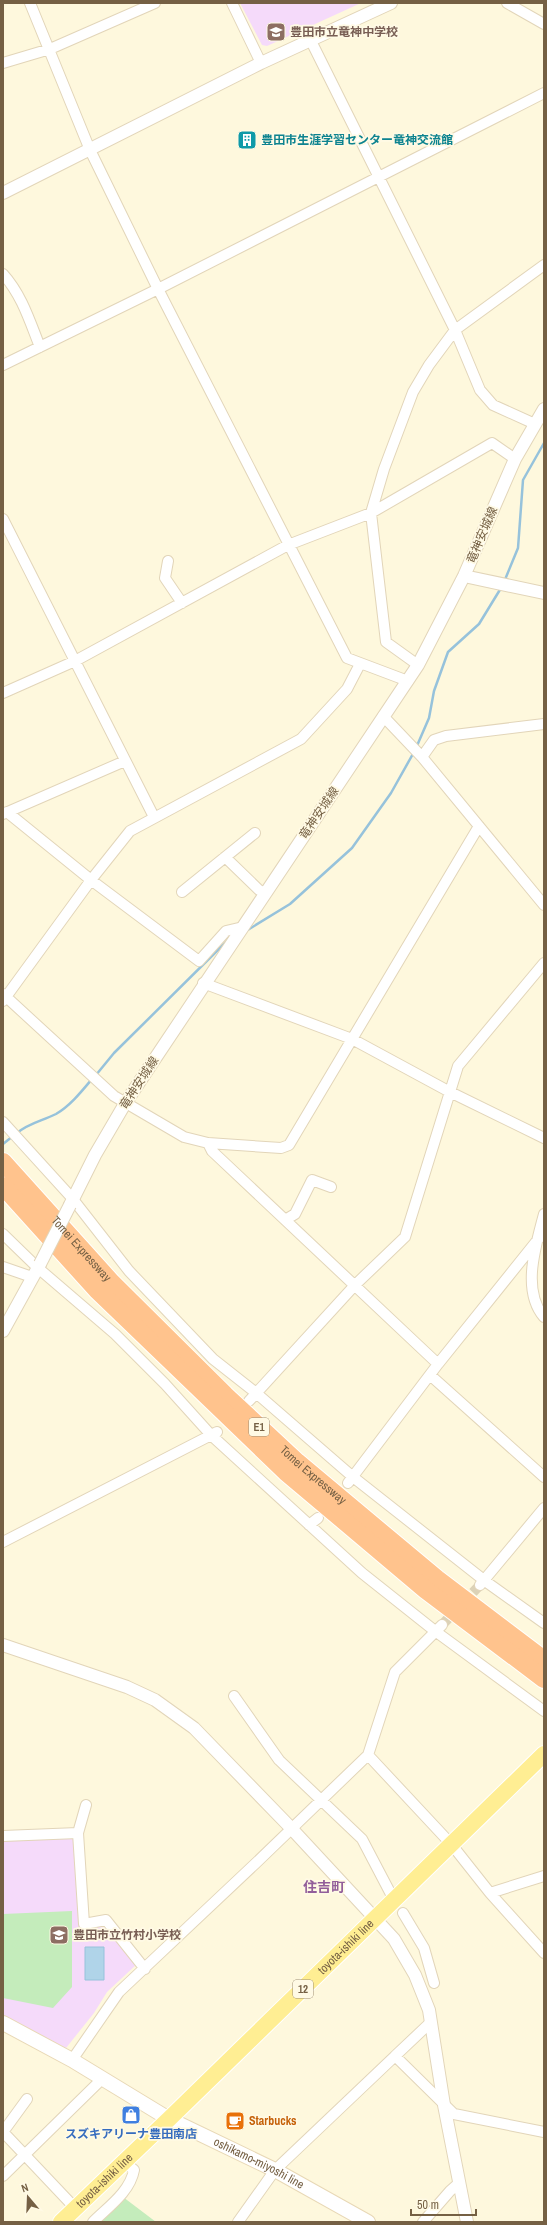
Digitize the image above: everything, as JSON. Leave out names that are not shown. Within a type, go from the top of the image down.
[{"type":"highway","name":"Tomei Expressway","points":[[3,1162],[112,1283],[225,1395],[292,1457],[437,1578],[544,1660]]},
{"type":"highway","name":"Tomei Expressway","points":[[3,1186],[98,1290],[286,1472],[426,1590],[544,1679]]},
{"type":"main road","name":"toyota-ishiki line","points":[[61,2222],[452,1845],[544,1754]]},
{"type":"main road","name":"oshikamo-miyoshi line","points":[[3,2023],[72,2060],[169,2119],[275,2170],[368,2222]]},
{"type":"street","points":[[30,3],[39,30],[50,50],[90,150],[158,289],[347,658],[408,681]]},
{"type":"street","points":[[3,63],[50,50],[155,3]]},
{"type":"street","points":[[232,3],[261,62]]},
{"type":"street","points":[[3,193],[261,62],[391,3]]},
{"type":"street","points":[[507,3],[544,24]]},
{"type":"street","points":[[310,39],[377,177],[455,330],[480,390],[493,405],[535,424]]},
{"type":"street","points":[[3,365],[158,289],[544,93]]},
{"type":"street","points":[[418,665],[386,642],[371,513],[384,469],[413,392],[429,364],[455,330],[544,265]]},
{"type":"street","points":[[3,274],[14,286],[40,347]]},
{"type":"street","name":"竜神安城線","points":[[37,1270],[71,1202],[126,1102],[418,665],[464,576],[515,459],[544,409]]},
{"type":"street","points":[[3,693],[75,661],[288,545],[371,513],[492,443],[515,459]]},
{"type":"street","points":[[3,520],[154,817]]},
{"type":"street","points":[[168,561],[165,578],[182,603]]},
{"type":"street","points":[[464,576],[544,593]]},
{"type":"street","points":[[360,664],[347,689],[301,739],[130,831],[91,880],[4,997],[114,1096],[184,1137],[208,1143],[281,1148],[290,1146],[479,826]]},
{"type":"street","points":[[384,716],[422,757],[544,905]]},
{"type":"street","points":[[422,757],[434,740],[446,736],[544,724]]},
{"type":"street","points":[[125,761],[5,813],[199,961],[226,931],[243,927]]},
{"type":"street","points":[[182,892],[255,832]]},
{"type":"street","points":[[225,857],[258,890],[266,893]]},
{"type":"street","points":[[249,1400],[355,1285],[405,1237],[458,1066],[544,963]]},
{"type":"street","points":[[204,984],[352,1039],[450,1092],[544,1138]]},
{"type":"street","points":[[3,1122],[129,1271],[213,1359],[255,1392],[351,1480],[483,1583],[544,1623]]},
{"type":"street","points":[[208,1143],[212,1151],[438,1364]]},
{"type":"street","points":[[285,1220],[295,1214],[312,1180],[330,1188]]},
{"type":"street","points":[[544,1214],[532,1287],[538,1310],[544,1317]]},
{"type":"street","points":[[3,1234],[37,1270],[115,1334],[214,1434],[309,1525],[362,1573],[439,1628],[544,1711]]},
{"type":"street","points":[[351,1480],[430,1374],[541,1236]]},
{"type":"street","points":[[3,1267],[37,1270]]},
{"type":"street","points":[[3,1331],[37,1270]]},
{"type":"street","points":[[430,1374],[544,1477]]},
{"type":"street","points":[[3,1542],[214,1434]]},
{"type":"street","points":[[483,1583],[544,1508]]},
{"type":"street","points":[[309,1525],[318,1518]]},
{"type":"street","points":[[72,2060],[119,1992],[145,1969],[234,1877],[291,1828],[368,1755],[395,1672],[439,1628]]},
{"type":"street","points":[[3,1645],[127,1687],[155,1700],[194,1728],[291,1828],[394,1939],[419,1985],[430,2010],[444,2105],[467,2222]]},
{"type":"street","points":[[234,1696],[279,1760],[362,1839],[394,1900]]},
{"type":"street","points":[[368,1755],[452,1845],[490,1893],[544,1953]]},
{"type":"street","points":[[86,1805],[78,1833],[84,1924],[106,1920],[145,1969]]},
{"type":"street","points":[[3,1836],[78,1833]]},
{"type":"street","points":[[490,1893],[544,1876]]},
{"type":"street","points":[[403,1913],[424,1948],[434,1980],[419,1985]]},
{"type":"street","points":[[238,2222],[275,2170],[431,2022]]},
{"type":"street","points":[[395,2056],[454,2114],[544,2132]]},
{"type":"street","points":[[3,2176],[103,2078]]},
{"type":"street","points":[[27,2099],[3,2132],[75,2208]]},
{"type":"street","points":[[93,2222],[119,2196],[132,2180],[134,2170],[124,2162]]},
{"type":"street","points":[[423,2222],[450,2191],[459,2184]]},
{"type":"shaded area","name":"豊田市立竜神中学校","points":[[240,3],[361,3],[267,46],[262,45]]},
{"type":"shaded area","name":"豊田市立竹村小学校","points":[[74,1837],[80,1901],[80,1927],[103,1924],[137,1964],[107,1992],[94,2013],[66,2048],[3,2016],[3,1839]]},
{"type":"green space","points":[[72,1911],[72,1987],[53,2008],[3,1998],[3,1914]]},
{"type":"green space","points":[[123,2197],[156,2222],[97,2222]]},
{"type":"water","points":[[85,1947],[104,1947],[104,1980],[85,1980]]},
{"type":"waterway","points":[[504,582],[518,548],[523,480],[544,443]]},
{"type":"waterway","points":[[416,748],[429,718],[434,691],[448,652],[479,624],[501,588]]},
{"type":"waterway","points":[[246,931],[290,904],[352,848],[391,793],[414,752]]},
{"type":"waterway","points":[[96,1075],[114,1053],[231,937]]},
{"type":"waterway","points":[[17,1133],[26,1127],[61,1111],[76,1098],[92,1079]]},
{"type":"waterway","points":[[3,1144],[13,1136]]},
{"type":"tunnel","points":[[442,1625],[480,1585]]},
{"type":"place","name":"豊田市立竜神中学校","points":[[276,32]]},
{"type":"place","name":"豊田市生涯学習センター竜神交流館","points":[[247,140]]},
{"type":"place","name":"豊田市立竹村小学校","points":[[59,1935]]},
{"type":"place","name":"スズキアリーナ豊田南店","points":[[131,2115]]},
{"type":"place","name":"Starbucks","points":[[235,2121]]},
{"type":"district","name":"住吉町","points":[[324,1887]]}]
